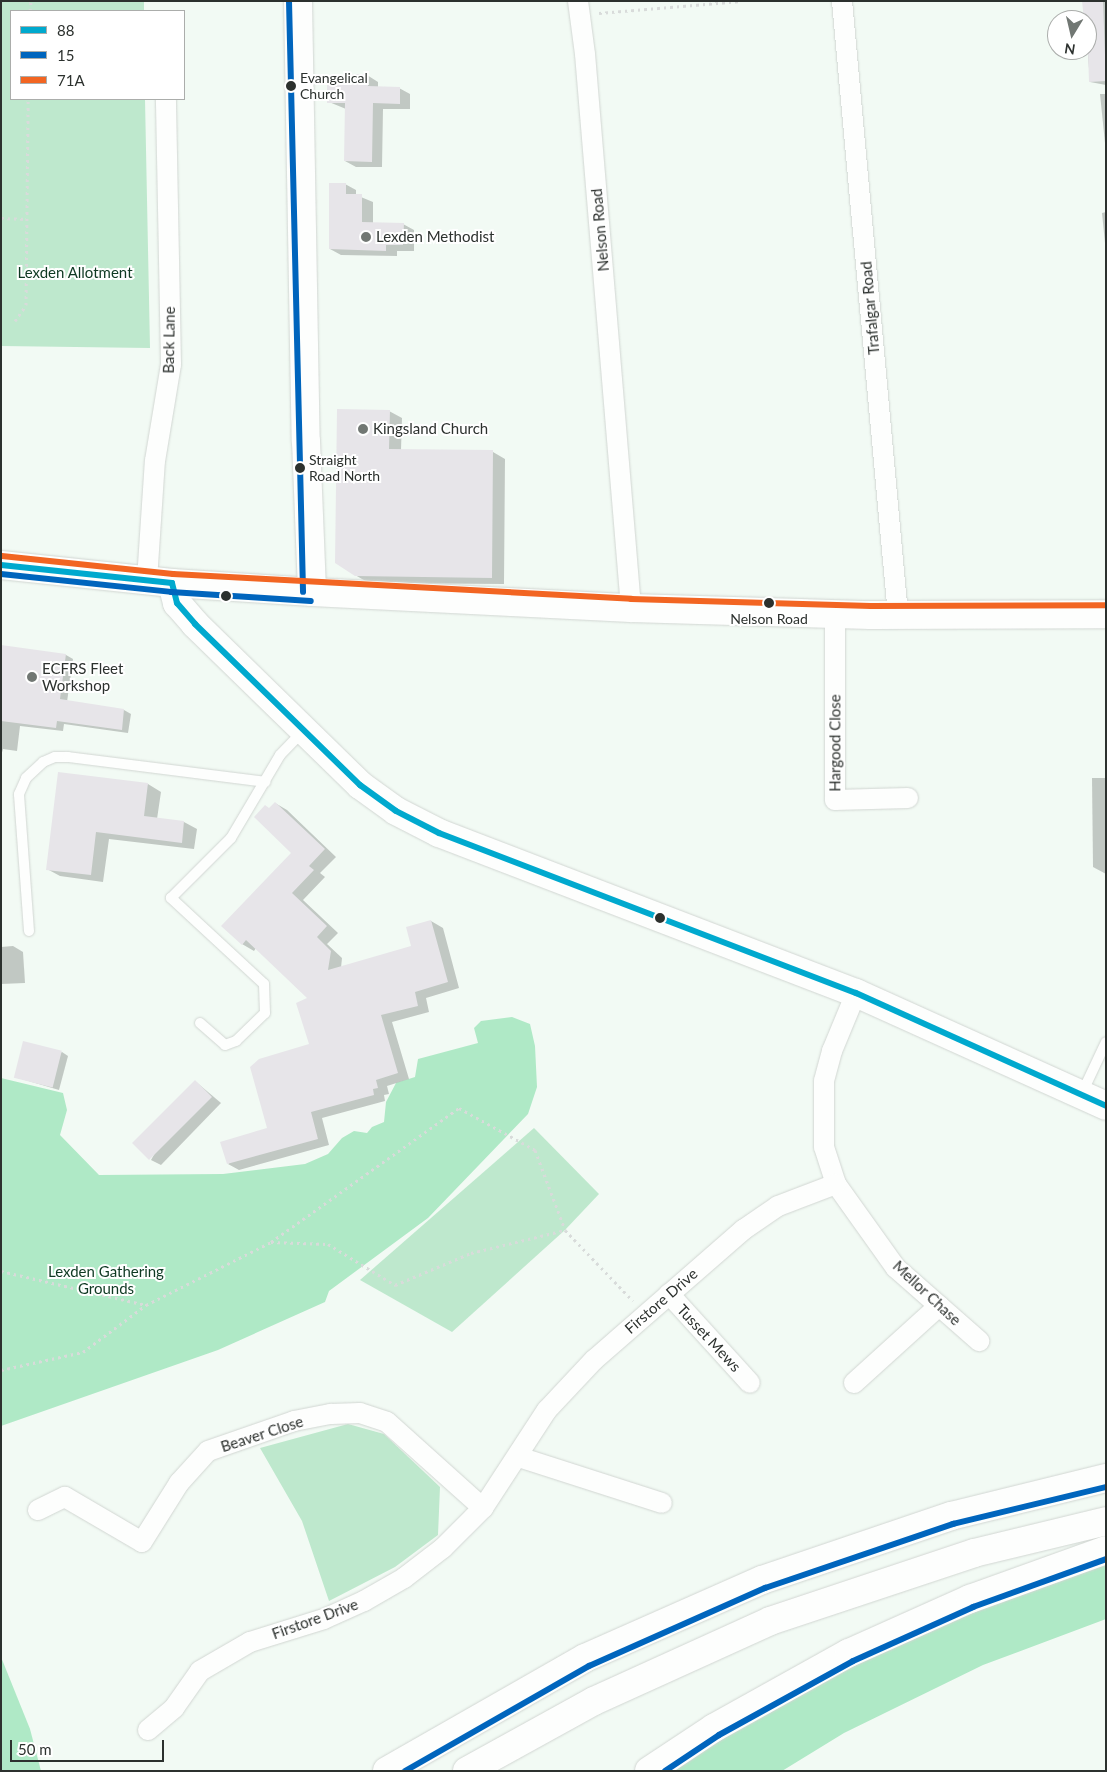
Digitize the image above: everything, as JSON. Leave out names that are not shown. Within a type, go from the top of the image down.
[{"type":"main road","points":[[298,1],[306,441],[312,592]]},
{"type":"main road","points":[[1,565],[159,581],[312,592],[631,608],[898,615],[1106,614]]},
{"type":"main road","points":[[159,581],[195,624],[303,731],[360,785],[396,811],[439,833],[856,993],[1106,1106]]},
{"type":"main road","points":[[387,1771],[586,1658],[762,1580],[951,1516],[1106,1478]]},
{"type":"main road","points":[[466,1771],[594,1701],[770,1621],[974,1553],[1106,1522]]},
{"type":"main road","points":[[649,1771],[714,1728],[849,1653],[970,1599],[1106,1550]]},
{"type":"street","name":"Trafalgar Road","points":[[842,1],[898,615]]},
{"type":"street","name":"Nelson Road","points":[[580,8],[631,608]]},
{"type":"street","name":"Back Lane","points":[[159,581],[155,461],[171,364],[166,100]]},
{"type":"street","name":"Hargood Close","points":[[835,614],[835,800],[908,798]]},
{"type":"street","name":"Mellor Chase","points":[[856,993],[832,1051],[824,1081],[824,1147],[836,1184],[896,1268],[979,1341]]},
{"type":"street","name":"Firstore Drive","points":[[148,1730],[174,1708],[200,1672],[250,1642],[324,1619],[404,1578],[443,1548],[483,1508],[547,1410],[594,1360],[743,1230],[778,1206],[836,1184]]},
{"type":"street","name":"Tusset Mews","points":[[669,1294],[750,1383]]},
{"type":"street","points":[[854,1384],[940,1306]]},
{"type":"street","name":"Beaver Close","points":[[38,1510],[64,1497],[142,1542],[179,1483],[208,1451],[294,1422],[331,1414],[360,1413],[387,1422],[483,1508]]},
{"type":"street","points":[[518,1457],[662,1503]]},
{"type":"lane","points":[[200,1023],[224,1045],[236,1041],[265,1013],[264,984],[171,898],[231,838],[280,755],[303,731]]},
{"type":"lane","points":[[29,931],[19,794],[26,778],[43,762],[55,757],[68,757],[264,782]]},
{"type":"lane","points":[[1081,1094],[1106,1042]]},
{"type":"path","points":[[580,8],[741,1]]},
{"type":"path","points":[[15,321],[26,305],[28,100]]},
{"type":"path","points":[[1,218],[27,219]]},
{"type":"path","points":[[1,1370],[83,1352],[146,1305],[271,1242],[459,1108],[535,1150],[565,1230],[645,1314]]},
{"type":"path","points":[[271,1242],[328,1244],[395,1285],[471,1253],[565,1230]]},
{"type":"path","points":[[1,1271],[146,1305]]},
{"type":"green space","name":"Lexden Allotment","points":[[1,1],[144,1],[144,10],[10,10],[10,100],[145,100],[150,348],[1,346]]},
{"type":"green space","name":"Lexden Gathering Grounds","points":[[512,1017],[530,1024],[535,1046],[537,1087],[528,1114],[428,1218],[329,1291],[325,1302],[218,1350],[1,1426],[1,1078],[63,1093],[67,1110],[60,1135],[99,1175],[223,1174],[305,1164],[328,1154],[342,1138],[354,1131],[367,1133],[372,1127],[384,1122],[386,1102],[396,1083],[415,1077],[418,1059],[478,1043],[474,1028],[481,1021]]},
{"type":"green space","points":[[534,1128],[599,1194],[565,1230],[452,1332],[360,1280]]},
{"type":"green space","points":[[348,1424],[384,1434],[440,1487],[438,1535],[395,1567],[329,1601],[302,1521],[260,1448]]},
{"type":"green space","points":[[1106,1558],[1106,1619],[983,1665],[844,1733],[782,1771],[658,1771],[810,1677]]},
{"type":"green space","points":[[1,1657],[30,1729],[41,1771],[1,1771]]},
{"type":"building","points":[[1082,1],[1103,1],[1106,81],[1089,82],[1088,60],[1097,60],[1097,10],[1083,10]]},
{"type":"building","points":[[348,74],[368,74],[368,86],[400,87],[400,104],[373,103],[372,162],[344,161],[345,103],[327,103],[327,81],[348,79]]},
{"type":"building","points":[[329,183],[346,183],[346,194],[362,194],[362,222],[404,223],[403,245],[386,245],[386,251],[329,249]]},
{"type":"building","points":[[337,409],[390,410],[389,449],[493,450],[492,578],[355,576],[335,563]]},
{"type":"building","name":"ECFRS Fleet Workshop","points":[[1,645],[66,654],[60,699],[124,709],[122,730],[57,721],[56,728],[1,721]]},
{"type":"building","points":[[58,772],[148,783],[144,816],[184,821],[182,843],[96,832],[91,875],[46,870]]},
{"type":"building","points":[[275,802],[325,849],[309,866],[314,870],[292,893],[327,926],[317,937],[331,951],[328,970],[411,946],[406,927],[431,920],[448,982],[415,992],[418,1006],[381,1015],[398,1073],[376,1080],[378,1088],[373,1089],[374,1095],[311,1112],[318,1139],[227,1164],[220,1142],[267,1128],[250,1067],[259,1059],[309,1044],[296,1003],[307,998],[246,940],[242,945],[221,926],[291,853],[254,817],[265,805],[269,808]]},
{"type":"building","points":[[23,1041],[62,1051],[53,1088],[14,1078]]},
{"type":"building","points":[[195,1080],[212,1097],[149,1160],[132,1143]]},
{"type":"transit line","name":"15","points":[[289,1],[303,592]]},
{"type":"transit line","name":"71A","points":[[2,556],[173,574],[631,599],[871,606],[1106,605]]},
{"type":"transit line","name":"88","points":[[1,565],[172,583]]},
{"type":"transit line","name":"15","points":[[1,574],[171,592],[311,601]]},
{"type":"transit line","name":"88","points":[[172,583],[177,603],[195,624],[360,785],[396,811],[439,833],[856,993],[1106,1106]]},
{"type":"transit line","name":"15","points":[[405,1771],[589,1666],[765,1588],[953,1524],[1106,1487]]},
{"type":"transit line","name":"15","points":[[665,1771],[719,1735],[853,1661],[973,1607],[1106,1559]]},
{"type":"place","name":"Evangelical Church","points":[[291,86]]},
{"type":"place","name":"Lexden Methodist","points":[[366,237]]},
{"type":"place","name":"Kingsland Church","points":[[363,429]]},
{"type":"place","name":"Straight Road North","points":[[300,468]]},
{"type":"place","name":"Nelson Road","points":[[769,603]]},
{"type":"place","name":"ECFRS Fleet Workshop","points":[[32,677]]}]
